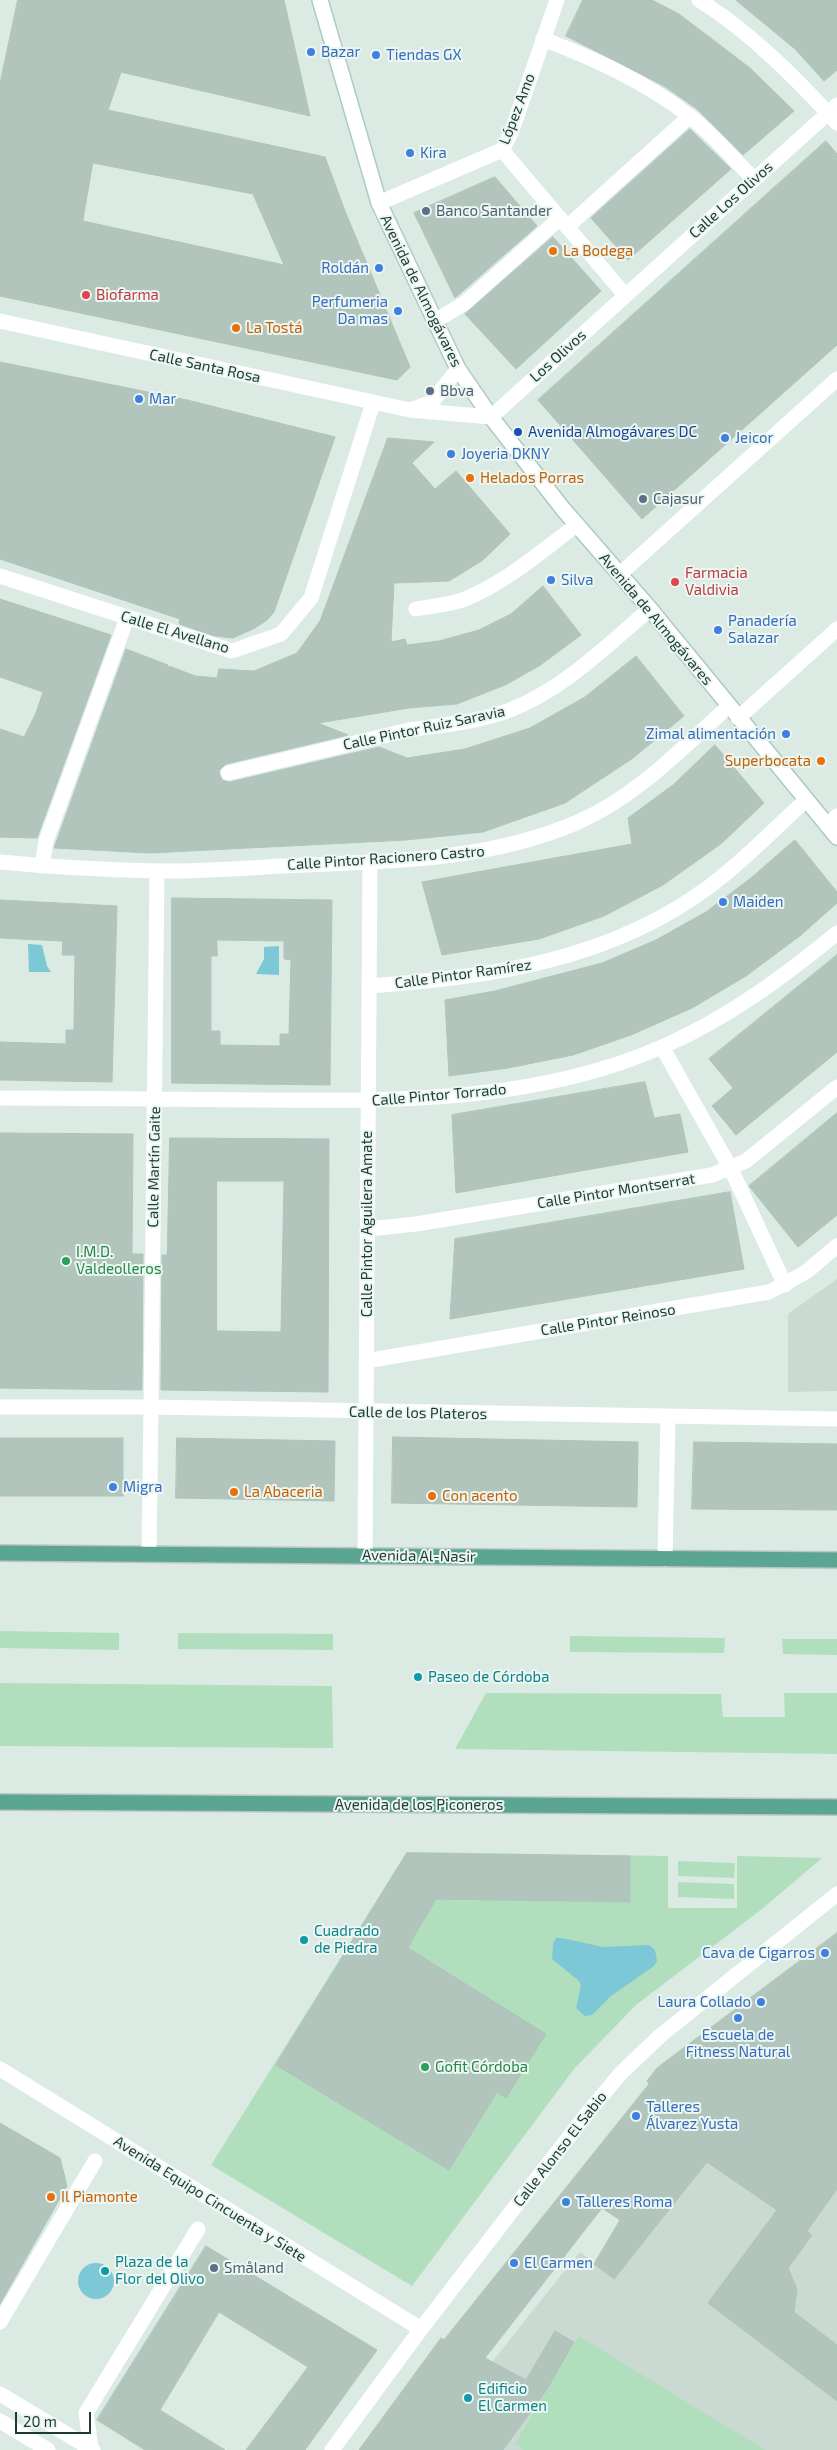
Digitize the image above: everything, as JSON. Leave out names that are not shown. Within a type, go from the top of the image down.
[{"type":"main road","name":"Avenida Al-Nasir","points":[[0,1553],[837,1560]]},
{"type":"main road","name":"Avenida de los Piconeros","points":[[0,1802],[837,1807]]},
{"type":"street","name":"Avenida de Almogávares","points":[[320,0],[379,203],[458,370],[491,417],[577,525],[650,610],[806,800],[834,826]]},
{"type":"street","name":"López Amo","points":[[379,203],[502,150],[511,133],[557,0]]},
{"type":"street","points":[[699,0],[719,13],[772,57],[834,113]]},
{"type":"street","points":[[543,39],[598,60],[641,82],[690,116],[754,179]]},
{"type":"street","name":"Calle Los Olivos","points":[[625,295],[754,179],[834,113]]},
{"type":"street","points":[[435,321],[465,303],[690,116]]},
{"type":"street","points":[[502,150],[625,295]]},
{"type":"street","name":"Los Olivos","points":[[491,417],[625,295]]},
{"type":"street","name":"Calle Santa Rosa","points":[[0,321],[373,403],[410,410],[491,417]]},
{"type":"street","points":[[410,410],[432,402],[458,370]]},
{"type":"street","points":[[620,574],[837,379]]},
{"type":"street","name":"Calle El Avellano","points":[[0,576],[232,651],[281,634],[311,598],[373,403]]},
{"type":"street","points":[[416,608],[464,600],[507,577],[577,525]]},
{"type":"street","name":"Calle Pintor Ruiz Saravia","points":[[228,774],[409,730],[466,721],[510,710],[541,695],[572,676],[650,610]]},
{"type":"street","points":[[42,866],[46,841],[127,618]]},
{"type":"street","name":"Calle Pintor Racionero Castro","points":[[0,862],[42,866],[157,871],[370,862],[436,857],[496,849],[536,838],[579,821],[611,804],[733,712],[837,629]]},
{"type":"street","name":"Calle Pintor Ramírez","points":[[370,986],[502,972],[543,964],[593,948],[679,906],[710,886],[745,858],[806,800]]},
{"type":"street","name":"Calle Pintor Aguilera Amate","points":[[365,1555],[370,862]]},
{"type":"street","name":"Calle Martín Gaite","points":[[150,1554],[157,871]]},
{"type":"street","name":"Calle Pintor Torrado","points":[[0,1098],[411,1100],[487,1092],[557,1081],[614,1065],[662,1047],[730,1013],[784,975],[837,933]]},
{"type":"street","points":[[662,1047],[731,1169],[785,1285]]},
{"type":"street","name":"Calle Pintor Montserrat","points":[[368,1229],[416,1224],[712,1175],[731,1169],[746,1161],[837,1087]]},
{"type":"street","name":"Calle Pintor Reinoso","points":[[366,1361],[769,1292],[806,1272],[837,1246]]},
{"type":"street","name":"Calle de los Plateros","points":[[0,1407],[151,1407],[366,1413],[837,1419]]},
{"type":"street","points":[[665,1559],[668,1417]]},
{"type":"street","name":"Calle Alonso El Sabio","points":[[332,2450],[421,2329],[585,2116],[621,2073],[661,2035],[837,1894]]},
{"type":"street","name":"Avenida Equipo Cincuenta y Siete","points":[[0,2069],[421,2329]]},
{"type":"street","points":[[0,2322],[95,2161]]},
{"type":"street","points":[[90,2449],[86,2413],[198,2229]]},
{"type":"street","points":[[0,2394],[90,2449]]},
{"type":"street","points":[[0,2421],[48,2450]]},
{"type":"shaded area","points":[[837,1279],[837,1391],[788,1392],[788,1314]]},
{"type":"shaded area","points":[[837,2029],[837,2450],[503,2450],[544,2391],[492,2362],[537,2305],[580,2252],[614,2279],[707,2162]]},
{"type":"green space","points":[[0,1631],[119,1633],[119,1650],[0,1648]]},
{"type":"green space","points":[[178,1633],[333,1634],[333,1650],[178,1649]]},
{"type":"green space","points":[[570,1636],[725,1638],[724,1653],[570,1652]]},
{"type":"green space","points":[[782,1639],[837,1639],[837,1655],[783,1654]]},
{"type":"green space","points":[[0,1683],[332,1686],[333,1748],[0,1746]]},
{"type":"green space","points":[[486,1693],[721,1694],[723,1717],[785,1717],[784,1693],[837,1693],[837,1754],[455,1749]]},
{"type":"green space","name":"Gofit Córdoba","points":[[407,1852],[668,1856],[668,1908],[737,1908],[737,1856],[822,1858],[762,1909],[636,2005],[574,2069],[412,2286],[211,2165]]},
{"type":"green space","points":[[678,1861],[735,1863],[734,1878],[678,1876]]},
{"type":"green space","points":[[678,1882],[734,1884],[734,1899],[678,1897]]},
{"type":"green space","points":[[579,2336],[765,2450],[523,2450],[515,2444]]},
{"type":"water","points":[[28,944],[42,945],[47,966],[51,972],[29,972]]},
{"type":"water","points":[[279,946],[279,975],[256,974],[264,959],[264,947]]},
{"type":"water","points":[[556,1938],[603,1947],[649,1945],[655,1950],[657,1961],[654,1966],[611,1996],[592,2015],[585,2016],[576,2008],[581,1986],[579,1981],[552,1959],[553,1944]]},
{"type":"water","points":[[96,2263],[103,2264],[109,2268],[113,2274],[113,2288],[109,2294],[103,2298],[96,2299],[89,2298],[83,2294],[79,2288],[78,2281],[79,2274],[83,2268],[89,2264]]},
{"type":"building","points":[[18,0],[284,0],[310,116],[121,72],[108,110],[325,157],[345,211],[410,367],[397,380],[0,296],[0,84]],"holes":[[[93,163],[253,194],[284,265],[83,221]]]},
{"type":"building","points":[[583,0],[652,0],[679,14],[750,68],[794,111],[743,155],[697,109],[664,86],[566,36]]},
{"type":"building","points":[[736,0],[837,0],[837,70],[824,81],[795,49]]},
{"type":"building","points":[[690,129],[731,169],[628,260],[591,218]]},
{"type":"building","points":[[826,141],[837,154],[837,345],[642,519],[538,400]]},
{"type":"building","points":[[495,177],[537,226],[455,298],[414,213]]},
{"type":"building","points":[[553,237],[601,291],[516,369],[465,314]]},
{"type":"building","points":[[0,362],[187,400],[335,437],[274,612],[267,620],[233,638],[215,636],[179,624],[180,619],[0,559]]},
{"type":"building","points":[[388,438],[434,442],[412,463],[435,489],[456,471],[510,534],[483,560],[449,581],[394,583],[391,642],[405,639],[407,645],[439,641],[479,630],[511,614],[543,586],[581,635],[539,666],[505,685],[457,704],[409,708],[318,723],[348,735],[226,764],[219,771],[222,780],[230,782],[379,747],[407,758],[465,749],[530,728],[585,697],[636,656],[684,716],[633,758],[565,803],[483,832],[406,840],[150,853],[54,848],[126,649],[168,665],[165,666],[195,676],[217,678],[219,669],[254,671],[297,653],[320,621]]},
{"type":"building","points":[[0,599],[111,635],[37,838],[0,837],[0,729],[24,737],[36,713],[43,692],[0,677]]},
{"type":"building","points":[[715,745],[764,803],[722,843],[663,885],[604,916],[539,939],[442,955],[422,882],[632,844],[628,818],[673,785]]},
{"type":"building","points":[[795,840],[837,892],[837,903],[801,935],[746,976],[692,1008],[631,1035],[573,1055],[508,1068],[449,1076],[445,1000],[495,991],[602,963],[656,940],[706,912],[751,878]]},
{"type":"building","points":[[172,898],[332,900],[330,1085],[172,1083]],"holes":[[[217,940],[284,941],[284,959],[291,960],[289,1034],[280,1034],[280,1046],[220,1045],[220,1031],[211,1031],[211,956],[217,956]]]},
{"type":"building","points":[[0,900],[117,906],[112,1082],[0,1080],[0,1042],[66,1044],[66,1030],[74,1030],[75,955],[62,955],[63,941],[0,938]]},
{"type":"building","points":[[837,955],[837,1052],[736,1135],[712,1106],[733,1088],[709,1059]]},
{"type":"building","points":[[645,1082],[654,1118],[680,1114],[688,1152],[456,1193],[452,1115]]},
{"type":"building","points":[[837,1113],[837,1215],[798,1247],[749,1186]]},
{"type":"building","name":"I.M.D. Valdeolleros","points":[[0,1133],[133,1134],[132,1254],[143,1254],[142,1390],[0,1388]]},
{"type":"building","points":[[170,1138],[329,1139],[328,1392],[161,1390],[162,1255],[167,1255]],"holes":[[[217,1181],[284,1181],[281,1332],[217,1331]]]},
{"type":"building","points":[[730,1192],[744,1269],[450,1319],[455,1239]]},
{"type":"building","points":[[393,1437],[638,1442],[637,1507],[392,1503]]},
{"type":"building","points":[[0,1438],[123,1438],[123,1496],[0,1496]]},
{"type":"building","points":[[177,1438],[335,1441],[334,1501],[176,1498]]},
{"type":"building","points":[[694,1442],[837,1444],[837,1510],[692,1509]]},
{"type":"building","points":[[407,1853],[630,1856],[630,1902],[436,1899],[416,1933],[408,1948],[546,2034],[506,2098],[497,2092],[449,2170],[276,2065]]},
{"type":"building","points":[[837,1933],[837,2189],[807,2231],[812,2235],[788,2268],[797,2289],[794,2312],[837,2345],[837,2401],[708,2303],[777,2210],[707,2162],[614,2279],[594,2264],[620,2220],[602,2208],[485,2358],[526,2380],[555,2331],[574,2342],[546,2391],[503,2450],[359,2450],[441,2338],[444,2340],[649,2084],[647,2081],[657,2068]]},
{"type":"building","points":[[0,2123],[60,2158],[67,2186],[0,2304]]},
{"type":"building","points":[[206,2246],[377,2350],[305,2450],[246,2450],[308,2367],[219,2312],[160,2410],[225,2450],[145,2450],[97,2420]]},
{"type":"place","name":"Bazar","points":[[311,52]]},
{"type":"place","name":"Tiendas GX","points":[[376,55]]},
{"type":"place","name":"Kira","points":[[410,153]]},
{"type":"place","name":"Banco Santander","points":[[426,211]]},
{"type":"place","name":"La Bodega","points":[[553,251]]},
{"type":"place","name":"Roldán","points":[[379,268]]},
{"type":"place","name":"Biofarma","points":[[86,295]]},
{"type":"place","name":"Perfumeria Da mas","points":[[398,311]]},
{"type":"place","name":"La Tostá","points":[[236,328]]},
{"type":"place","name":"Bbva","points":[[430,391]]},
{"type":"place","name":"Mar","points":[[139,399]]},
{"type":"place","name":"Avenida Almogávares DC","points":[[518,432]]},
{"type":"place","name":"Jeicor","points":[[725,438]]},
{"type":"place","name":"Joyeria DKNY","points":[[451,454]]},
{"type":"place","name":"Helados Porras","points":[[470,478]]},
{"type":"place","name":"Cajasur","points":[[643,499]]},
{"type":"place","name":"Silva","points":[[551,580]]},
{"type":"place","name":"Farmacia Valdivia","points":[[675,582]]},
{"type":"place","name":"Panadería Salazar","points":[[718,630]]},
{"type":"place","name":"Zimal alimentación","points":[[786,734]]},
{"type":"place","name":"Superbocata","points":[[821,761]]},
{"type":"place","name":"Maiden","points":[[723,902]]},
{"type":"place","name":"I.M.D. Valdeolleros","points":[[66,1261]]},
{"type":"place","name":"Migra","points":[[113,1487]]},
{"type":"place","name":"La Abaceria","points":[[234,1492]]},
{"type":"place","name":"Con acento","points":[[432,1496]]},
{"type":"place","name":"Paseo de Córdoba","points":[[418,1677]]},
{"type":"place","name":"Cuadrado de Piedra","points":[[304,1940]]},
{"type":"place","name":"Cava de Cigarros","points":[[825,1953]]},
{"type":"place","name":"Laura Collado","points":[[761,2002]]},
{"type":"place","name":"Escuela de Fitness Natural","points":[[738,2018]]},
{"type":"place","name":"Gofit Córdoba","points":[[425,2067]]},
{"type":"place","name":"Talleres Álvarez Yusta","points":[[636,2116]]},
{"type":"place","name":"Il Piamonte","points":[[51,2197]]},
{"type":"place","name":"Talleres Roma","points":[[566,2202]]},
{"type":"place","name":"El Carmen","points":[[514,2263]]},
{"type":"place","name":"Småland","points":[[214,2268]]},
{"type":"place","name":"Plaza de la Flor del Olivo","points":[[105,2271]]},
{"type":"place","name":"Edificio El Carmen","points":[[468,2398]]}]
